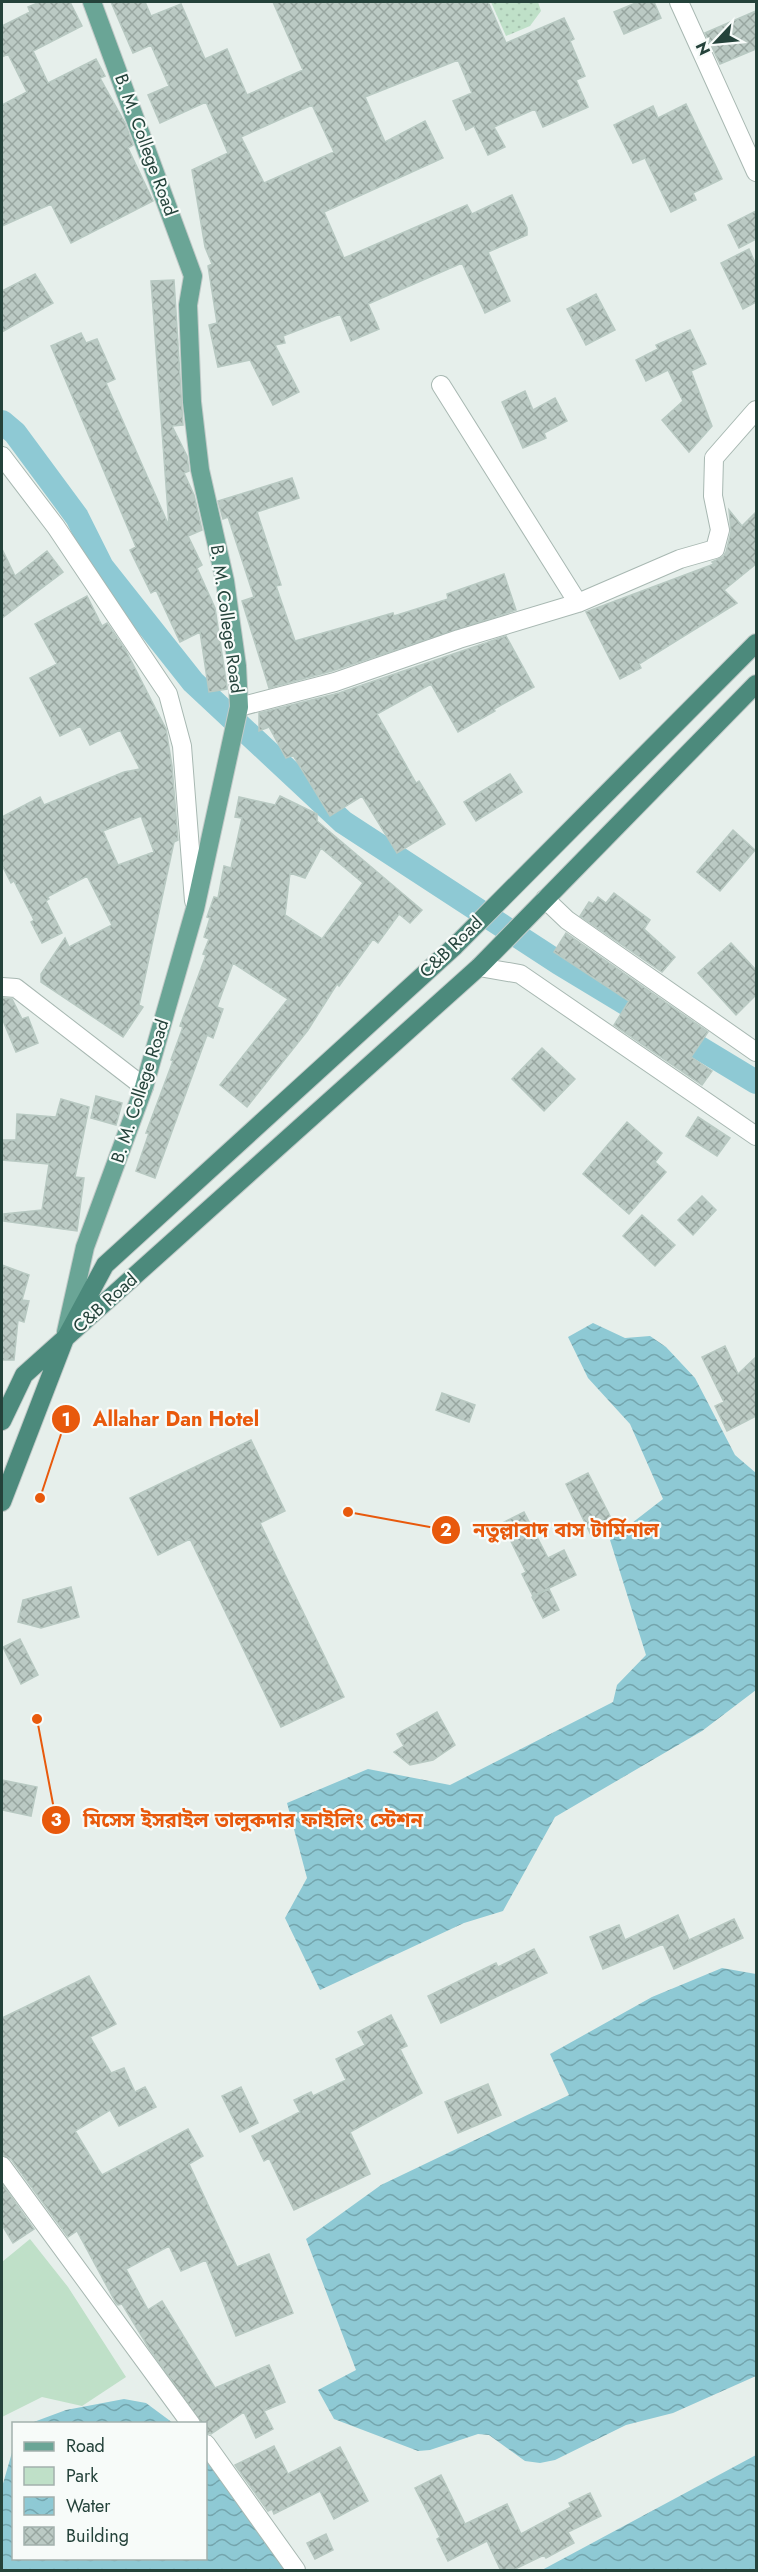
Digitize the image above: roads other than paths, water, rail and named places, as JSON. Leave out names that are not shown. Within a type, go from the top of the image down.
[{"type":"highway","name":"C&B Road","points":[[64,1341],[105,1266],[455,946],[756,642]]},
{"type":"highway","name":"C&B Road","points":[[64,1341],[479,968],[756,684]]},
{"type":"highway","points":[[2,1421],[24,1376],[64,1341]]},
{"type":"highway","points":[[2,1502],[64,1341]]},
{"type":"main road","name":"B. M. College Road","points":[[64,1341],[86,1247],[144,1087],[195,909],[239,707],[237,666],[225,581],[200,470],[192,402],[188,305],[193,276],[92,2]]},
{"type":"street","points":[[679,2],[756,172]]},
{"type":"street","points":[[441,385],[578,603]]},
{"type":"street","points":[[239,707],[335,682],[459,639],[578,603],[680,559],[715,549],[720,530],[713,496],[714,458],[756,410]]},
{"type":"street","points":[[2,456],[56,527],[168,694],[182,746],[190,822],[195,909]]},
{"type":"street","points":[[545,898],[567,920],[756,1052]]},
{"type":"street","points":[[479,968],[520,974],[756,1136]]},
{"type":"street","points":[[2,987],[16,988],[144,1087]]},
{"type":"street","points":[[2,2166],[190,2422]]},
{"type":"street","points":[[207,2445],[296,2571]]},
{"type":"water","points":[[593,1323],[625,1338],[650,1336],[666,1347],[695,1378],[735,1455],[756,1473],[756,1690],[702,1731],[555,1817],[503,1911],[464,1923],[320,1990],[285,1918],[307,1878],[287,1803],[368,1769],[450,1785],[613,1702],[617,1685],[646,1655],[610,1540],[663,1499],[630,1424],[588,1378],[568,1337]]},
{"type":"water","points":[[722,1968],[756,1974],[756,2376],[673,2413],[626,2425],[555,2460],[540,2463],[525,2461],[489,2435],[478,2434],[430,2450],[418,2451],[334,2419],[318,2390],[356,2370],[306,2239],[381,2185],[569,2095],[550,2054],[652,1997]]},
{"type":"water","points":[[124,2399],[146,2403],[172,2422],[34,2422],[66,2410]]},
{"type":"water","points":[[12,2452],[12,2560],[207,2560],[207,2459],[287,2570],[2,2570],[2,2487]]},
{"type":"water","points":[[756,2455],[756,2570],[542,2570]]},
{"type":"waterway","points":[[2,422],[15,433],[77,517],[102,567],[193,682],[343,822],[559,963],[756,1082]]},
{"type":"place","name":"Allahar Dan Hotel","points":[[40,1498]]},
{"type":"place","name":"নতুল্লাবাদ বাস টার্মিনাল","points":[[348,1512]]},
{"type":"place","name":"মিসেস ইসরাইল তালুকদার ফাইলিং স্টেশন","points":[[37,1719]]}]
